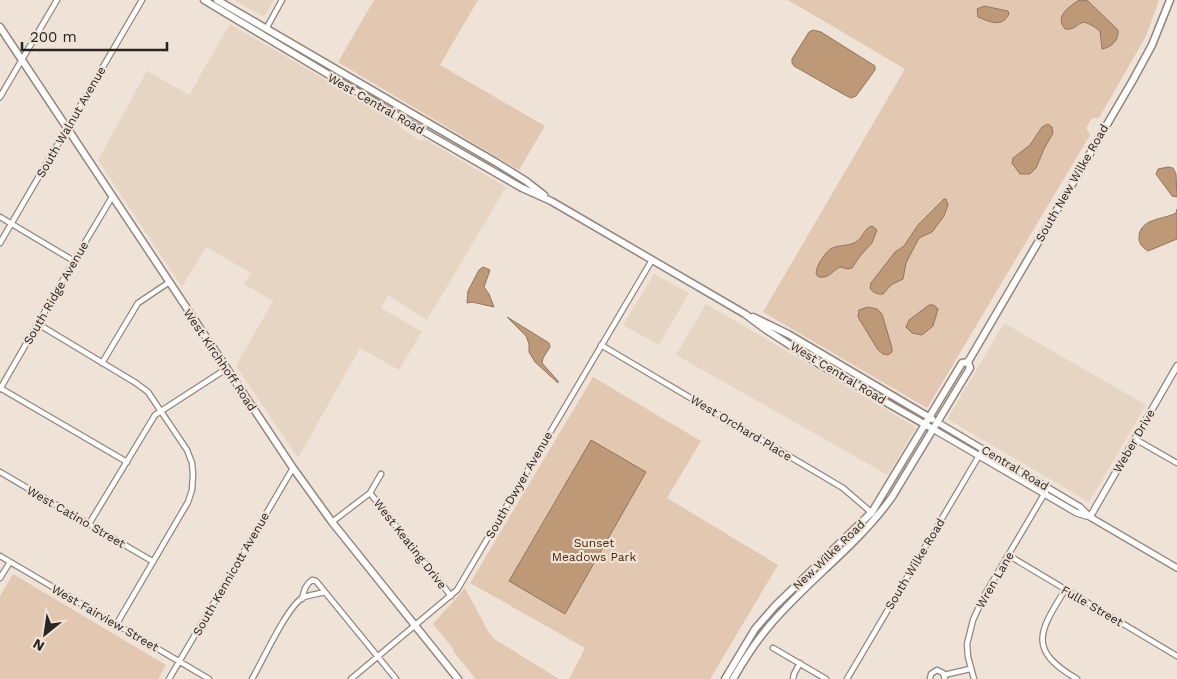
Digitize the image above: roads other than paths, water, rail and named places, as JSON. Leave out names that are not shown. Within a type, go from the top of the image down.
[{"type":"main road","name":"West Central Road","points":[[204,0],[522,188],[551,201],[745,314],[770,324],[937,422]]},
{"type":"main road","name":"West Central Road","points":[[217,0],[497,163],[526,181],[551,201]]},
{"type":"main road","name":"South New Wilke Road","points":[[925,426],[962,364],[968,362],[1152,45],[1170,0]]},
{"type":"main road","name":"West Kirchhoff Road","points":[[0,27],[293,468],[332,522],[458,679]]},
{"type":"main road","name":"West Central Road","points":[[745,314],[765,330],[819,364],[933,430]]},
{"type":"main road","name":"South New Wilke Road","points":[[933,430],[970,368],[968,362]]},
{"type":"main road","name":"New Wilke Road","points":[[725,679],[755,629],[770,612],[874,515],[925,426]]},
{"type":"main road","name":"New Wilke Road","points":[[733,679],[771,623],[892,497],[933,430]]},
{"type":"street","points":[[0,98],[57,0]]},
{"type":"street","name":"South Walnut Avenue","points":[[0,242],[142,0]]},
{"type":"street","points":[[266,29],[282,0]]},
{"type":"street","name":"South Ridge Avenue","points":[[0,388],[112,197]]},
{"type":"street","points":[[0,217],[74,260]]},
{"type":"street","name":"South Dwyer Avenue","points":[[351,679],[451,596],[460,585],[652,260]]},
{"type":"street","points":[[102,363],[138,303],[168,282]]},
{"type":"street","points":[[38,324],[145,389],[187,450],[192,464],[192,490],[188,502],[116,625]]},
{"type":"street","name":"West Orchard Place","points":[[601,345],[843,488],[874,515]]},
{"type":"street","name":"Weber Drive","points":[[1090,517],[1177,366]]},
{"type":"street","points":[[89,524],[152,419],[226,369]]},
{"type":"street","points":[[0,388],[127,462]]},
{"type":"street","name":"Central Road","points":[[937,422],[1080,507],[1090,517]]},
{"type":"street","name":"Central Road","points":[[933,430],[1077,513],[1090,517],[1177,568]]},
{"type":"street","points":[[1135,439],[1177,463]]},
{"type":"street","name":"South Wilke Road","points":[[848,679],[983,449]]},
{"type":"street","name":"South Kennicott Avenue","points":[[169,679],[293,468]]},
{"type":"street","name":"West Catino Street","points":[[0,472],[152,561]]},
{"type":"street","points":[[332,522],[370,493],[381,474]]},
{"type":"street","name":"Wren Lane","points":[[974,679],[970,669],[967,644],[971,626],[984,596],[1048,488]]},
{"type":"street","name":"West Keating Drive","points":[[370,493],[451,596]]},
{"type":"street","name":"Fulle Street","points":[[1008,555],[1177,656]]},
{"type":"street","name":"West Fairview Street","points":[[0,556],[210,679]]},
{"type":"street","points":[[0,578],[10,562]]},
{"type":"street","points":[[302,599],[305,588],[312,580],[316,581],[396,679]]},
{"type":"street","points":[[1064,590],[1046,619],[1042,639],[1043,647],[1053,663],[1078,679]]},
{"type":"street","points":[[252,679],[287,617],[302,599],[325,592]]},
{"type":"street","points":[[773,648],[826,679]]},
{"type":"street","points":[[793,679],[800,663]]},
{"type":"street","points":[[930,679],[934,671],[939,670],[944,677],[970,669]]},
{"type":"park label","name":"Sunset Meadows Park","points":[[594,550]]}]
